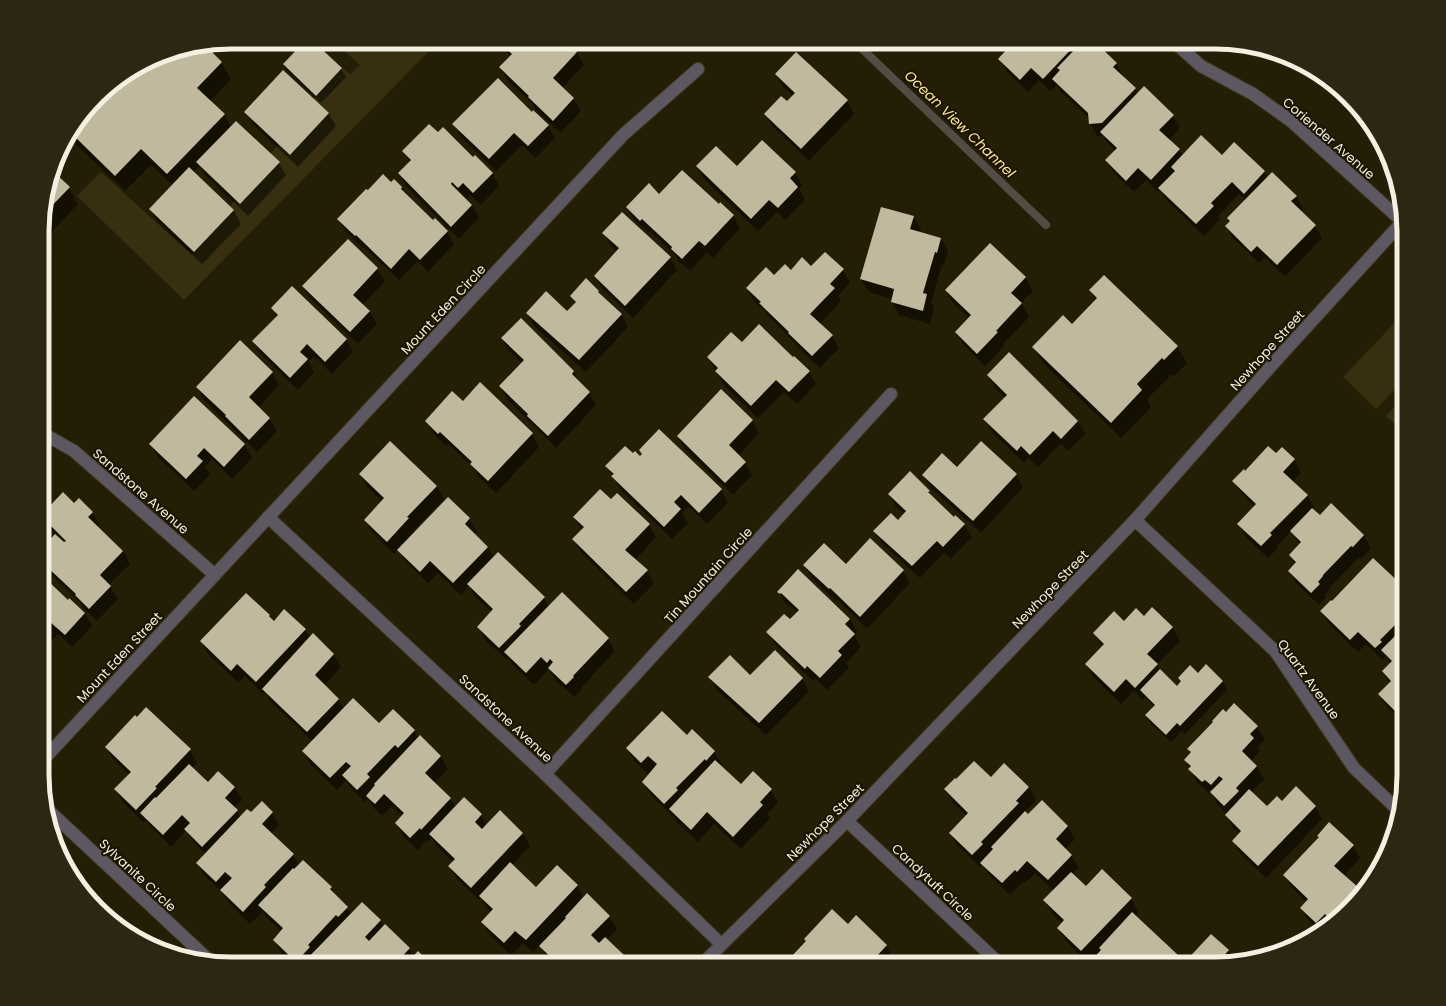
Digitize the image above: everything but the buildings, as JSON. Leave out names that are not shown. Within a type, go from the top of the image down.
[{"type":"street","name":"Coriender Avenue","points":[[1184,49],[1201,66],[1253,94],[1291,121],[1396,215]]},
{"type":"street","name":"Mount Eden Circle","points":[[215,575],[623,135],[698,69]]},
{"type":"street","name":"Newhope Street","points":[[709,957],[848,821],[1135,520],[1280,356],[1397,228]]},
{"type":"street","name":"Tin Mountain Circle","points":[[545,774],[891,394]]},
{"type":"street","name":"Sandstone Avenue","points":[[49,437],[74,451],[215,575]]},
{"type":"street","name":"Sandstone Avenue","points":[[268,517],[545,774],[721,944]]},
{"type":"street","name":"Quartz Avenue","points":[[1135,520],[1275,651],[1354,768],[1394,807]]},
{"type":"street","name":"Mount Eden Street","points":[[49,753],[215,575]]},
{"type":"street","name":"Sylvanite Circle","points":[[53,814],[203,955]]},
{"type":"street","name":"Candytuft Circle","points":[[848,821],[993,957]]},
{"type":"shaded area","points":[[342,49],[431,49],[184,300],[77,196],[101,172],[192,255],[316,96],[342,68],[350,74],[360,65]]},
{"type":"shaded area","points":[[1397,320],[1397,387],[1376,409],[1343,377]]},
{"type":"shaded area","points":[[1397,404],[1397,426],[1386,416]]},
{"type":"waterway","name":"Ocean View Channel","points":[[862,49],[1046,225]]}]
